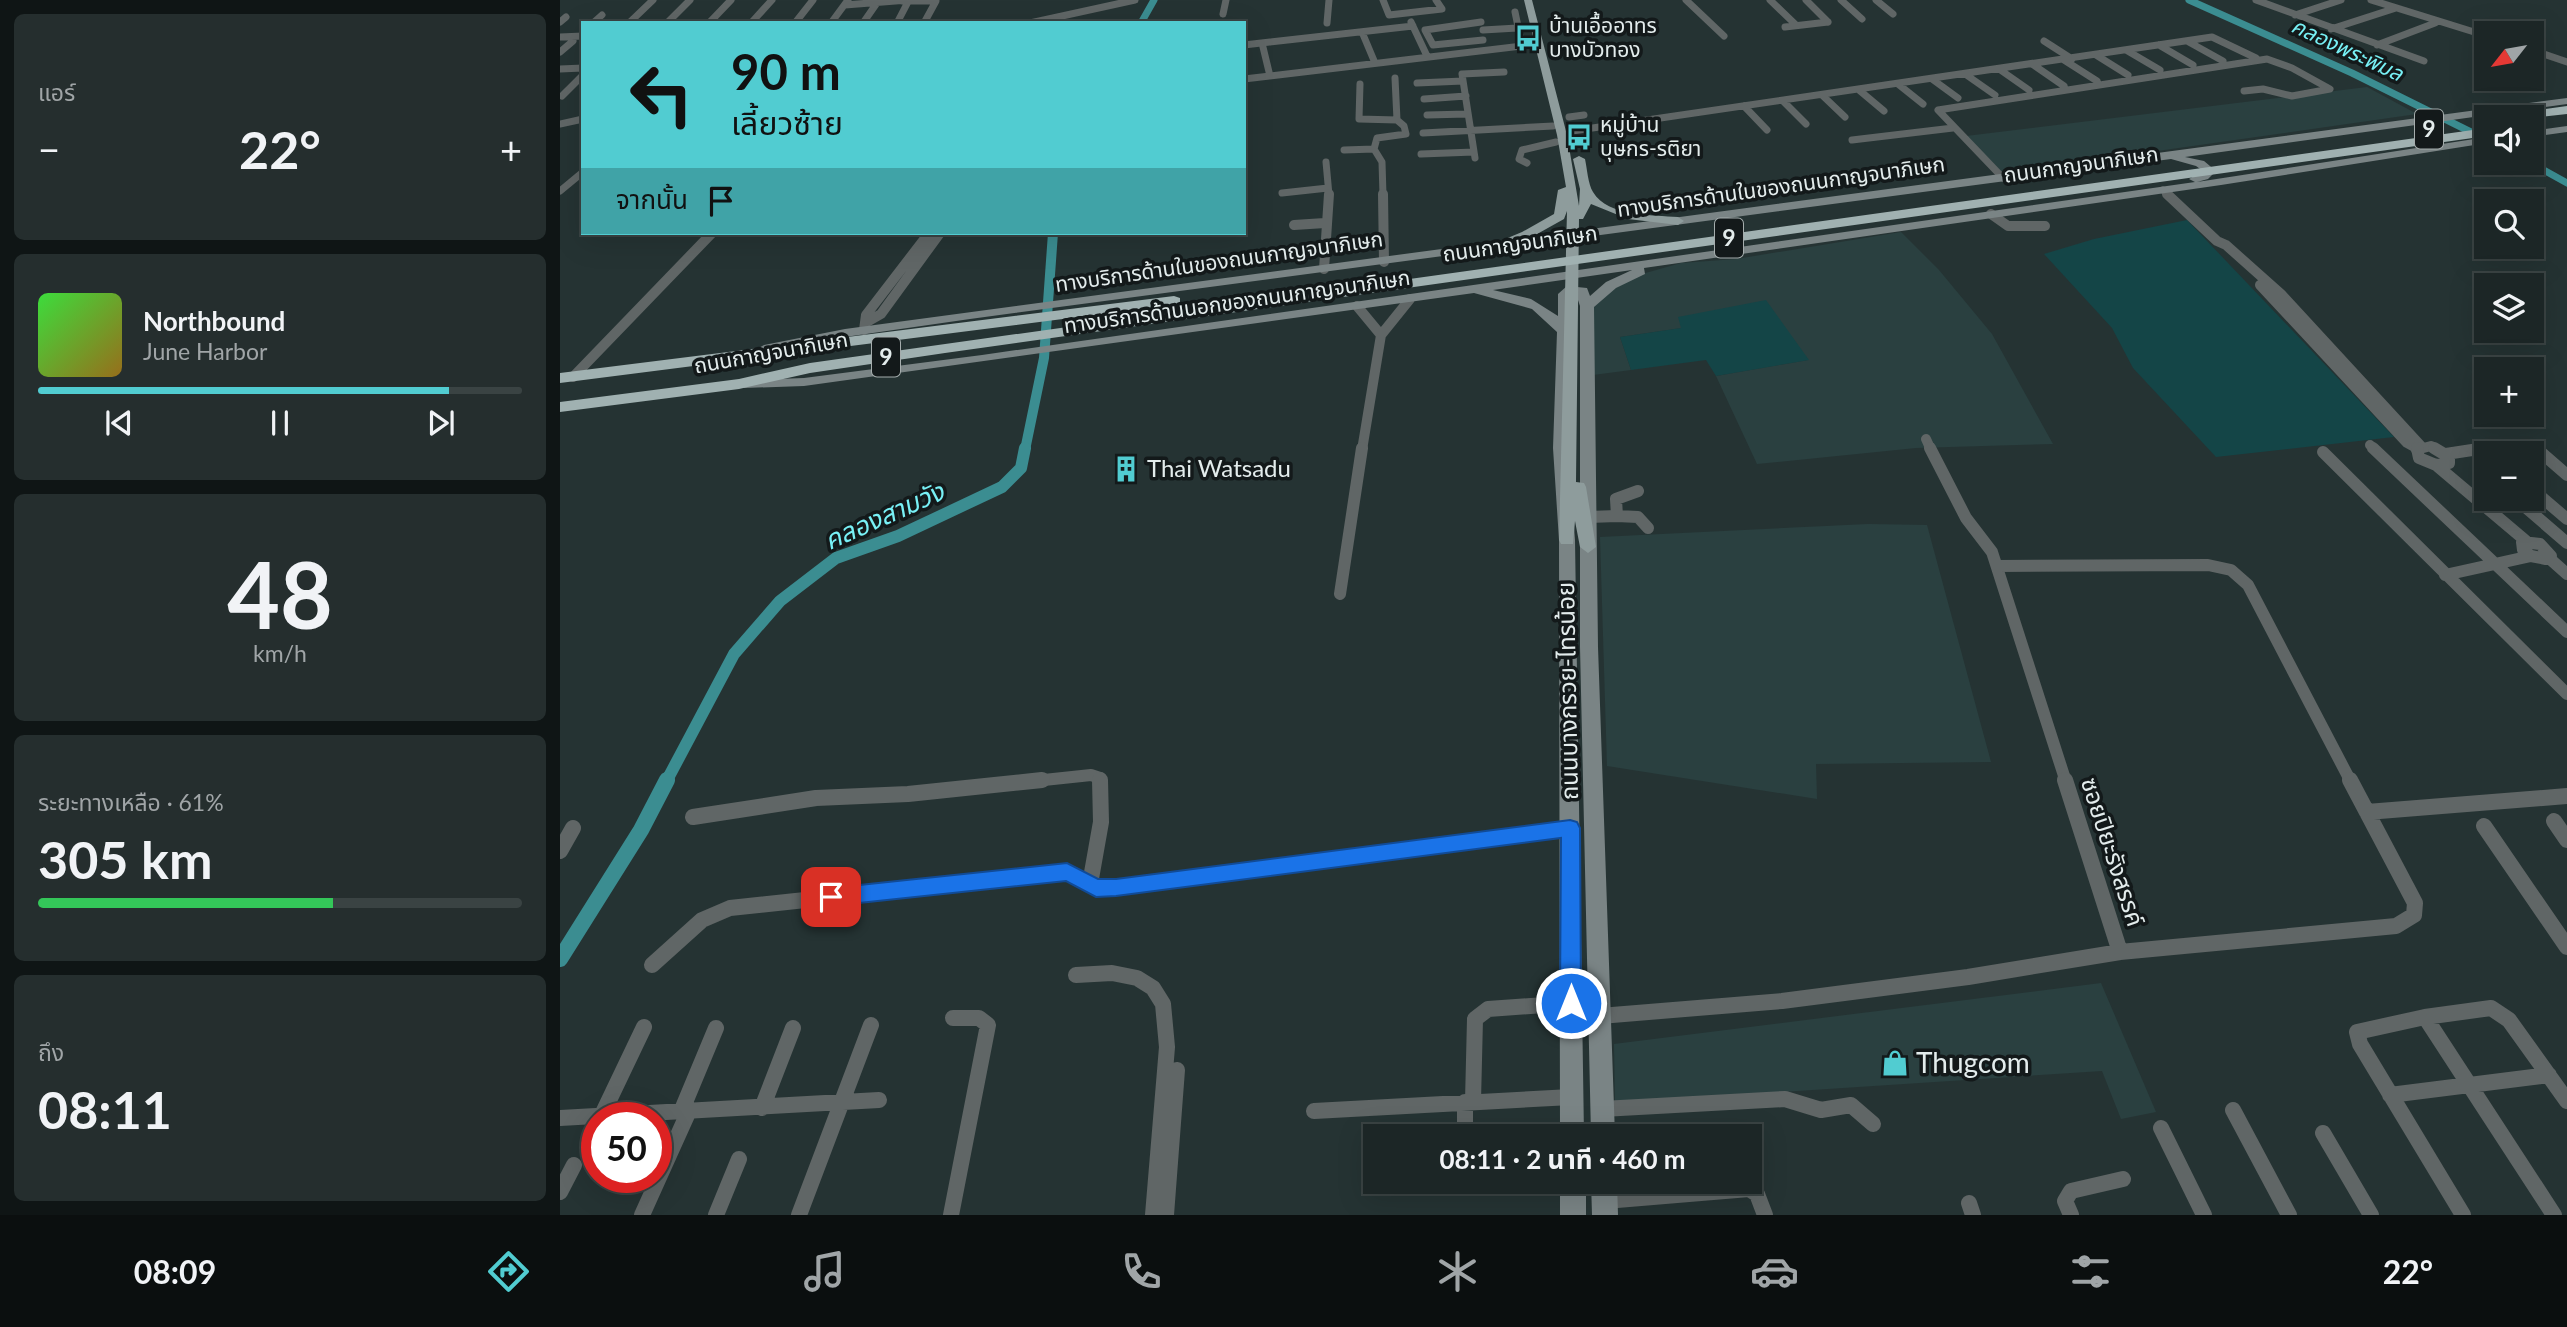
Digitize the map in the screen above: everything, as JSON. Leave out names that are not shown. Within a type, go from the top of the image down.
[{"type":"highway","points":[[2544,114],[2567,110]]},
{"type":"highway","points":[[2544,123],[2567,120]]},
{"type":"highway","name":"ถนนกาญจนาภิเษก","points":[[1073,316],[2366,133],[2474,122]]},
{"type":"highway","name":"ถนนกาญจนาภิเษก","points":[[567,378],[752,352],[1034,321],[2393,149],[2474,134]]},
{"type":"highway","name":"ถนนกาญจนาภิเษก","points":[[560,407],[739,384],[1034,321]]},
{"type":"main road","points":[[1492,247],[1546,225],[1563,211],[1562,134],[1558,94],[1539,44],[1528,0]]},
{"type":"main road","points":[[1539,0],[1553,83],[1569,117],[1562,134],[1577,178],[1579,210],[1567,540]]},
{"type":"main road","points":[[1553,83],[1546,96],[1586,192],[1598,204],[1609,209],[1678,221]]},
{"type":"main road","points":[[2497,105],[2567,95]]},
{"type":"main road","name":"ทางบริการด้านในของถนนกาญจนาภิเษก","points":[[752,352],[866,326],[1034,321],[1073,316],[1324,269],[2260,143],[2366,133],[2567,100]]},
{"type":"main road","points":[[2260,143],[2295,133],[2373,124],[2412,134],[2425,146],[2424,151],[2413,156],[2317,167]]},
{"type":"main road","points":[[2544,132],[2567,131]]},
{"type":"main road","name":"ทางบริการด้านนอกของถนนกาญจนาภิเษก","points":[[739,384],[804,382],[1410,299],[2317,167],[2393,149],[2474,141]]},
{"type":"main road","points":[[1756,212],[1797,211],[1954,191],[2175,158],[2192,160],[2210,171],[2204,177],[1975,210],[1853,233]]},
{"type":"main road","points":[[1563,211],[1570,216],[1581,215],[1586,192]]},
{"type":"main road","points":[[1587,306],[1598,293],[1622,279],[1687,258]]},
{"type":"main road","name":"ถนนบางกรวย-ไทรน้อย","points":[[1572,1124],[1567,540],[1560,493],[1562,329],[1567,290],[1582,290],[1587,306],[1588,547],[1603,1124]]},
{"type":"main road","points":[[1455,292],[1494,294],[1521,300],[1550,313],[1562,329]]},
{"type":"main road","points":[[1573,387],[1578,485],[1588,547]]},
{"type":"main road","points":[[1573,1194],[1573,1215]]},
{"type":"street","points":[[631,21],[653,0]]},
{"type":"street","points":[[669,21],[690,0]]},
{"type":"street","points":[[711,21],[731,0]]},
{"type":"street","points":[[753,21],[772,0]]},
{"type":"street","points":[[796,21],[813,0]]},
{"type":"street","points":[[832,21],[846,2],[935,0],[927,21]]},
{"type":"street","points":[[1062,19],[1135,0]]},
{"type":"street","points":[[1327,23],[1329,0]]},
{"type":"street","points":[[1383,0],[1389,15],[1442,9],[1436,0]]},
{"type":"street","points":[[1686,0],[1724,36]]},
{"type":"street","points":[[1770,0],[1797,25]]},
{"type":"street","points":[[1785,27],[1828,22],[1806,0]]},
{"type":"street","points":[[1841,0],[1863,19]]},
{"type":"street","points":[[1876,0],[1893,14]]},
{"type":"street","points":[[2295,15],[2341,0]]},
{"type":"street","points":[[2371,0],[2474,32]]},
{"type":"street","points":[[864,21],[878,1]]},
{"type":"street","points":[[898,21],[907,1]]},
{"type":"street","points":[[2261,1],[2424,61]]},
{"type":"street","points":[[1223,14],[1229,3]]},
{"type":"street","points":[[2331,29],[2396,8]]},
{"type":"street","points":[[1515,12],[1520,40]]},
{"type":"street","points":[[595,21],[602,15]]},
{"type":"street","points":[[1407,15],[1427,56]]},
{"type":"street","points":[[1481,23],[1483,42],[1433,45],[1425,30],[1481,23],[1518,28],[1535,27]]},
{"type":"street","points":[[2376,45],[2435,23]]},
{"type":"street","points":[[1456,25],[1466,42]]},
{"type":"street","points":[[1246,45],[1413,26]]},
{"type":"street","points":[[1362,32],[1375,63]]},
{"type":"street","points":[[1423,133],[1470,131],[1562,134],[2232,34]]},
{"type":"street","points":[[560,37],[579,36]]},
{"type":"street","points":[[560,52],[579,36]]},
{"type":"street","points":[[2210,38],[2256,58]]},
{"type":"street","points":[[2044,41],[2097,81]]},
{"type":"street","points":[[2188,41],[2223,61]]},
{"type":"street","points":[[1262,43],[1270,76]]},
{"type":"street","points":[[1246,79],[1539,44]]},
{"type":"street","points":[[2158,45],[2193,65]]},
{"type":"street","points":[[2126,50],[2160,70]]},
{"type":"street","points":[[2544,54],[2567,62]]},
{"type":"street","points":[[2096,55],[2128,75]]},
{"type":"street","points":[[2003,178],[1937,112],[1938,110],[2260,60],[2278,61],[2329,89],[2292,96],[2263,89],[2244,91]]},
{"type":"street","points":[[2032,64],[2064,86]]},
{"type":"street","points":[[560,69],[581,68]]},
{"type":"street","points":[[1999,69],[2029,90]]},
{"type":"street","points":[[1417,83],[1463,75],[1504,72]]},
{"type":"street","points":[[1965,74],[1995,95]]},
{"type":"street","points":[[1421,154],[1474,155],[1463,75]]},
{"type":"street","points":[[562,96],[581,77]]},
{"type":"street","points":[[1395,78],[1397,120]]},
{"type":"street","points":[[1932,79],[1958,98]]},
{"type":"street","points":[[1360,84],[1359,119],[1397,120],[1404,126],[1405,134],[1377,138],[1374,149],[1381,162],[1384,262]]},
{"type":"street","points":[[1898,84],[1923,104]]},
{"type":"street","points":[[1859,90],[1884,111]]},
{"type":"street","points":[[1822,95],[1845,117]]},
{"type":"street","points":[[1424,99],[1466,96]]},
{"type":"street","points":[[1783,100],[1806,124]]},
{"type":"street","points":[[1744,106],[1767,130]]},
{"type":"street","points":[[1427,115],[1467,114]]},
{"type":"street","points":[[1569,117],[1584,115]]},
{"type":"street","points":[[560,124],[581,119]]},
{"type":"street","points":[[1852,140],[1953,128]]},
{"type":"street","points":[[1527,163],[1519,159],[1522,150],[1562,134]]},
{"type":"street","points":[[1344,150],[1374,149]]},
{"type":"street","points":[[1324,269],[1328,188],[1326,162]]},
{"type":"street","points":[[560,191],[581,175]]},
{"type":"street","points":[[1282,193],[1328,188]]},
{"type":"street","points":[[2163,190],[2217,241],[2216,246],[2265,284],[2345,363],[2418,447],[2419,458],[2435,465],[2526,541],[2540,544],[2567,574]]},
{"type":"street","points":[[1991,214],[2008,226],[2045,226]]},
{"type":"street","points":[[1294,225],[1325,223]]},
{"type":"street","points":[[567,378],[710,235]]},
{"type":"street","points":[[866,326],[866,315],[928,235]]},
{"type":"street","points":[[866,326],[881,314],[939,235]]},
{"type":"street","points":[[913,257],[925,257]]},
{"type":"street","points":[[2265,284],[2407,443],[2418,447],[2437,448],[2446,454],[2449,463],[2435,465]]},
{"type":"street","points":[[878,300],[890,299]]},
{"type":"street","points":[[1340,594],[1381,335],[1410,299]]},
{"type":"street","points":[[1357,306],[1381,335]]},
{"type":"street","points":[[2333,363],[2345,363]]},
{"type":"street","name":"ซอยปิยะรังสรรค์","points":[[1600,1016],[1782,1001],[1968,977],[2120,952],[1992,552],[1966,518],[1926,439]]},
{"type":"street","points":[[2370,445],[2567,632]]},
{"type":"street","points":[[2446,454],[2484,449],[2486,445],[2533,445],[2567,475]]},
{"type":"street","points":[[2323,452],[2567,694]]},
{"type":"street","points":[[1617,516],[1616,499],[1638,491]]},
{"type":"street","points":[[2544,499],[2567,519]]},
{"type":"street","points":[[2530,511],[2567,543]]},
{"type":"street","points":[[1589,517],[1638,517],[1648,528]]},
{"type":"street","points":[[2526,541],[2521,547],[2531,556]]},
{"type":"street","points":[[2445,575],[2567,551]]},
{"type":"street","points":[[1997,566],[2222,565],[2239,573],[2248,585],[2415,903],[2414,915],[2396,926],[2120,952]]},
{"type":"street","points":[[693,817],[816,798],[908,794],[1091,775],[1100,778],[1101,822],[1090,884]]},
{"type":"street","points":[[2367,812],[2567,796]]},
{"type":"street","points":[[2554,821],[2567,840]]},
{"type":"street","points":[[2484,826],[2567,947]]},
{"type":"street","points":[[560,851],[573,828]]},
{"type":"street","points":[[652,965],[702,920],[730,908],[1067,872],[1096,888],[1157,883],[1570,828]]},
{"type":"street","points":[[1076,975],[1110,971],[1132,976],[1154,989],[1166,1008],[1169,1037],[1158,1127],[1153,1215]]},
{"type":"street","points":[[1466,1124],[1475,1019],[1479,1013],[1488,1009],[1571,1003]]},
{"type":"street","points":[[2463,1215],[2360,1044],[2357,1032],[2425,1017],[2491,1008],[2509,1020],[2567,1101]]},
{"type":"street","points":[[2425,1017],[2554,1215]]},
{"type":"street","points":[[951,1215],[988,1026],[979,1018],[953,1018]]},
{"type":"street","points":[[799,1215],[871,1025]]},
{"type":"street","points":[[608,1102],[644,1027]]},
{"type":"street","points":[[642,1215],[716,1028]]},
{"type":"street","points":[[762,1108],[793,1028]]},
{"type":"street","points":[[1166,1215],[1177,1070]]},
{"type":"street","points":[[2390,1095],[2549,1075]]},
{"type":"street","points":[[1314,1111],[1571,1097]]},
{"type":"street","points":[[1602,1109],[1785,1099],[1821,1111],[1851,1105],[1873,1124]]},
{"type":"street","points":[[672,1113],[879,1100]]},
{"type":"street","points":[[2233,1110],[2289,1215]]},
{"type":"street","points":[[560,1118],[581,1117]]},
{"type":"street","points":[[2161,1128],[2204,1215]]},
{"type":"street","points":[[2323,1133],[2371,1215]]},
{"type":"street","points":[[716,1215],[739,1159]]},
{"type":"street","points":[[560,1192],[574,1164]]},
{"type":"street","points":[[2071,1215],[2065,1201],[2071,1191],[2123,1180]]},
{"type":"street","points":[[1605,1199],[1749,1189],[1757,1194],[1765,1215]]},
{"type":"shaded area","points":[[2367,87],[2417,114],[2003,173],[1966,136]]},
{"type":"shaded area","points":[[2187,220],[2394,437],[2216,457],[2133,368],[2112,328],[2044,254],[2094,239]]},
{"type":"shaded area","points":[[1901,232],[1939,270],[1992,334],[2053,444],[1916,448],[1757,464],[1716,376],[1808,360],[1679,317],[1682,328],[1620,337],[1631,370],[1593,375],[1590,310],[1600,296],[1642,274],[1681,263],[1736,259]]},
{"type":"shaded area","points":[[1766,300],[1809,360],[1716,376],[1706,360],[1631,370],[1620,337],[1681,328],[1678,317]]},
{"type":"shaded area","points":[[1868,524],[1927,525],[1991,762],[1816,764],[1817,799],[1607,766],[1600,537]]},
{"type":"shaded area","points":[[2101,983],[2156,1112],[2121,1119],[2102,1071],[1615,1103],[1614,1044]]},
{"type":"waterway","name":"คลองสามวัง","points":[[1142,21],[1154,0]]},
{"type":"waterway","name":"คลองพระพิมล","points":[[2189,0],[2352,73],[2474,134]]},
{"type":"waterway","name":"คลองพระพิมล","points":[[2544,170],[2567,183]]},
{"type":"waterway","name":"คลองสามวัง","points":[[1025,450],[1044,358],[1053,235]]},
{"type":"waterway","name":"คลองสามวัง","points":[[666,782],[734,654],[780,601],[836,558],[898,536],[1002,487],[1021,468],[1025,448]]},
{"type":"waterway","name":"คลองสามวัง","points":[[560,959],[641,830],[667,780]]},
{"type":"place","name":"บ้านเอื้ออาทร บางบัวทอง","points":[[1528,38]]},
{"type":"place","name":"หมู่บ้าน บุษกร-รติยา","points":[[1579,137]]},
{"type":"place","name":"Thai Watsadu","points":[[1126,469]]},
{"type":"place","name":"Thugcom","points":[[1895,1063]]},
{"type":"route","points":[[831,897],[1067,872],[1075,874],[1096,888],[1116,888],[1570,828],[1571,1003]]}]
